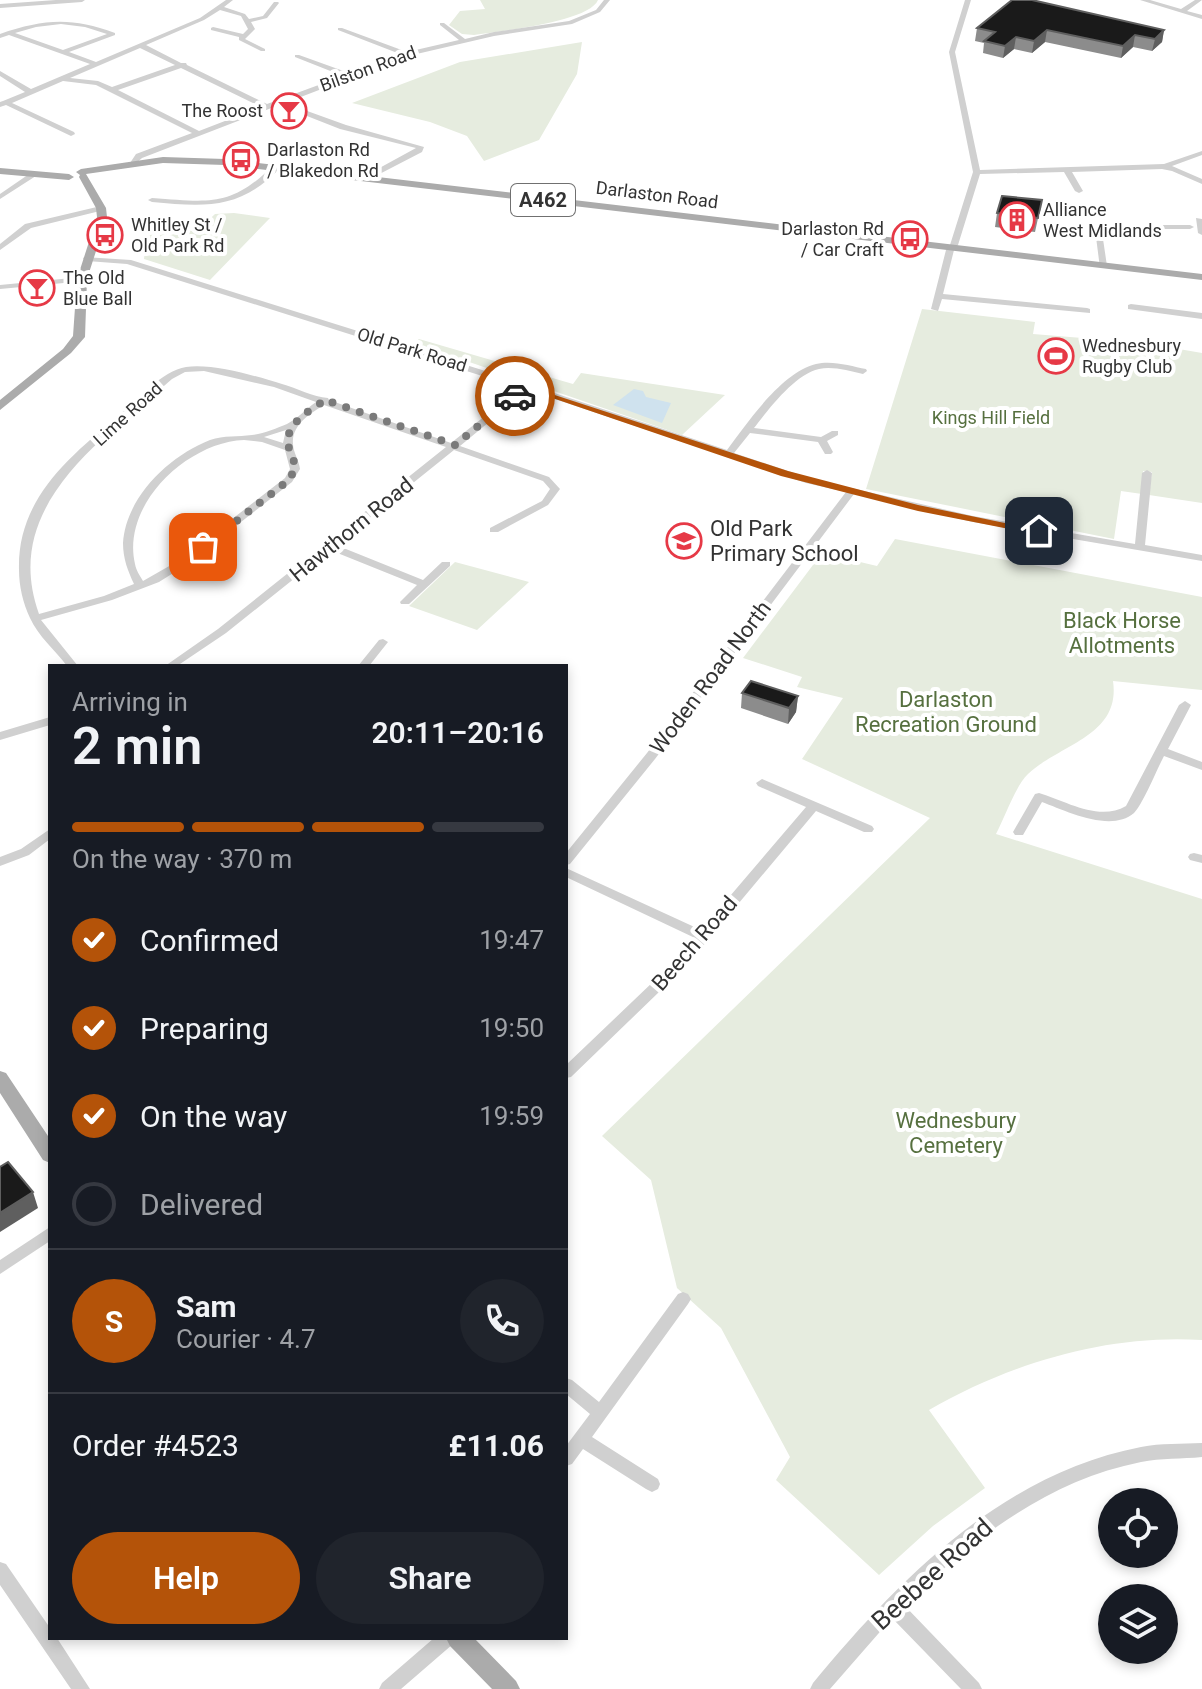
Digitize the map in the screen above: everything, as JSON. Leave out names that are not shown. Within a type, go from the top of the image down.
[{"type":"main road","name":"Darlaston Road","points":[[35,174],[79,177],[108,167],[134,163],[201,160],[1202,277]]},
{"type":"main road","name":"A462","points":[[0,171],[35,174]]},
{"type":"main road","points":[[0,406],[75,343],[80,330],[82,279],[102,213],[79,177]]},
{"type":"main road","points":[[0,1078],[48,1155]]},
{"type":"main road","points":[[460,1640],[508,1689]]},
{"type":"street","points":[[0,6],[82,0]]},
{"type":"street","points":[[2,104],[140,45],[221,8],[230,0]]},
{"type":"street","name":"Bilston Road","points":[[134,163],[139,156],[406,54],[463,40],[570,23],[598,11],[607,0]]},
{"type":"street","points":[[935,309],[977,172],[952,52],[968,0]]},
{"type":"street","points":[[1143,0],[1202,17]]},
{"type":"street","points":[[1181,12],[1199,0]]},
{"type":"street","points":[[230,21],[265,17],[276,3]]},
{"type":"street","points":[[213,29],[243,36],[252,30],[246,18],[221,8]]},
{"type":"street","points":[[0,36],[29,26],[67,21],[80,22],[116,36],[64,52]]},
{"type":"street","points":[[442,24],[463,40]]},
{"type":"street","points":[[340,29],[406,54]]},
{"type":"street","points":[[9,33],[95,64]]},
{"type":"street","points":[[243,36],[243,42],[263,50]]},
{"type":"street","points":[[140,45],[267,107]]},
{"type":"street","points":[[297,56],[347,75]]},
{"type":"street","points":[[112,90],[184,64]]},
{"type":"street","points":[[0,73],[30,92]]},
{"type":"street","points":[[62,79],[93,82],[198,133]]},
{"type":"street","points":[[280,103],[343,127],[420,147],[366,179]]},
{"type":"street","points":[[2,104],[71,134]]},
{"type":"street","points":[[977,172],[1167,165],[1202,153]]},
{"type":"street","points":[[1167,165],[1202,182]]},
{"type":"street","points":[[152,200],[219,203],[255,190],[277,167]]},
{"type":"street","points":[[1067,170],[1079,191]]},
{"type":"street","points":[[0,196],[35,174]]},
{"type":"street","points":[[0,248],[28,226],[102,213]]},
{"type":"street","points":[[1199,220],[1202,233]]},
{"type":"street","points":[[1103,266],[1099,239],[1102,236],[1140,227],[1190,227]]},
{"type":"street","name":"Old Park Road","points":[[87,259],[128,262],[851,492],[986,521],[1202,558]]},
{"type":"street","points":[[0,287],[82,279]]},
{"type":"street","points":[[938,296],[1087,311]]},
{"type":"street","points":[[1131,307],[1150,313],[1202,316]]},
{"type":"street","points":[[728,455],[767,405],[806,371],[820,366],[863,371]]},
{"type":"street","name":"Lime Road","points":[[71,664],[35,618],[24,569],[26,539],[36,507],[67,469],[169,377],[183,370],[204,368],[325,400],[546,479],[555,489],[545,503],[494,530]]},
{"type":"street","name":"Hawthorn Road","points":[[174,664],[222,631],[527,387]]},
{"type":"street","points":[[35,618],[140,586],[182,563],[283,485],[295,469],[289,448],[289,433],[295,424],[325,400]]},
{"type":"street","points":[[140,586],[128,563],[129,529],[156,483],[197,449],[226,439],[253,438],[295,424]]},
{"type":"street","points":[[748,430],[822,440],[835,433]]},
{"type":"street","points":[[253,438],[289,448]]},
{"type":"street","points":[[822,440],[828,452]]},
{"type":"street","points":[[1140,548],[1147,473]]},
{"type":"street","name":"Woden Road North","points":[[568,859],[651,756],[851,492]]},
{"type":"street","points":[[329,546],[424,584]]},
{"type":"street","points":[[405,602],[446,564]]},
{"type":"street","points":[[365,664],[383,642]]},
{"type":"street","points":[[1019,832],[1039,797],[1109,818],[1124,815],[1131,809],[1185,705]]},
{"type":"street","points":[[0,736],[48,722]]},
{"type":"street","points":[[1161,751],[1202,766]]},
{"type":"street","points":[[762,783],[868,829]]},
{"type":"street","name":"Beech Road","points":[[568,1071],[682,962],[814,805]]},
{"type":"street","points":[[0,862],[25,852],[48,836]]},
{"type":"street","points":[[568,873],[702,936]]},
{"type":"street","points":[[0,1269],[48,1234]]},
{"type":"street","points":[[0,1269],[48,1245]]},
{"type":"street","points":[[568,1456],[683,1299]]},
{"type":"street","points":[[568,1387],[600,1412]]},
{"type":"street","points":[[581,1439],[652,1484]]},
{"type":"street","name":"Beebee Road","points":[[819,1689],[892,1605],[976,1528],[1064,1478],[1130,1457],[1202,1450]]},
{"type":"street","points":[[0,1570],[81,1689]]},
{"type":"street","points":[[892,1605],[973,1689]]},
{"type":"street","points":[[388,1689],[445,1640]]},
{"type":"green space","points":[[480,0],[598,0],[591,8],[562,20],[522,28],[474,35],[462,34],[449,25],[460,11],[485,9]]},
{"type":"green space","points":[[582,42],[577,74],[539,140],[484,161],[467,136],[430,122],[352,103],[460,62]]},
{"type":"green space","points":[[215,214],[270,218],[210,280],[144,259],[148,221],[196,232]]},
{"type":"green space","name":"Kings Hill Field","points":[[922,309],[1035,322],[1033,334],[1144,343],[1202,353],[1202,503],[1149,495],[1152,472],[1143,471],[1142,494],[1121,491],[1114,539],[866,489]]},
{"type":"green space","points":[[419,339],[573,384],[581,373],[725,395],[682,435],[414,343]]},
{"type":"green space","name":"Wednesbury Cemetery","points":[[895,539],[1202,597],[1202,690],[1113,681],[1113,700],[1108,715],[1086,737],[1028,774],[996,834],[1202,899],[1202,1340],[1131,1342],[1061,1355],[993,1378],[929,1410],[985,1488],[933,1526],[879,1575],[776,1480],[790,1457],[721,1328],[677,1288],[651,1180],[602,1136],[930,818],[802,759],[843,698],[797,687],[802,677],[743,658],[822,553],[877,566]]},
{"type":"green space","points":[[455,562],[529,582],[477,630],[409,606]]},
{"type":"water","points":[[634,389],[643,391],[646,397],[671,403],[662,423],[613,405]]},
{"type":"building","points":[[1012,0],[1032,0],[1164,30],[1155,39],[1135,35],[1123,46],[1047,30],[1034,41],[1016,37],[1005,46],[984,41],[995,32],[977,28]]},
{"type":"building","points":[[1002,196],[1042,200],[1038,218],[997,213]]},
{"type":"building","points":[[751,681],[798,696],[789,708],[742,693]]},
{"type":"building","points":[[8,1162],[33,1192],[0,1213],[0,1167]]},
{"type":"way so far","points":[[203,547],[289,480],[295,469],[289,448],[289,433],[300,418],[325,400],[455,445],[515,396]]},
{"type":"place","name":"The Roost","points":[[289,111]]},
{"type":"place","name":"Darlaston Rd / Blakedon Rd","points":[[241,160]]},
{"type":"place","name":"Alliance West Midlands","points":[[1017,220]]},
{"type":"place","name":"Whitley St / Old Park Rd","points":[[105,235]]},
{"type":"place","name":"Darlaston Rd / Car Craft","points":[[910,239]]},
{"type":"place","name":"The Old Blue Ball","points":[[37,288]]},
{"type":"place","name":"Wednesbury Rugby Club","points":[[1056,356]]},
{"type":"place","name":"Old Park Primary School","points":[[684,541]]},
{"type":"route","points":[[515,396],[527,387],[784,474],[918,508],[1039,531]]},
{"type":"park label","name":"Black Horse Allotments","points":[[1122,632]]},
{"type":"park label","name":"Darlaston Recreation Ground","points":[[946,712]]}]
